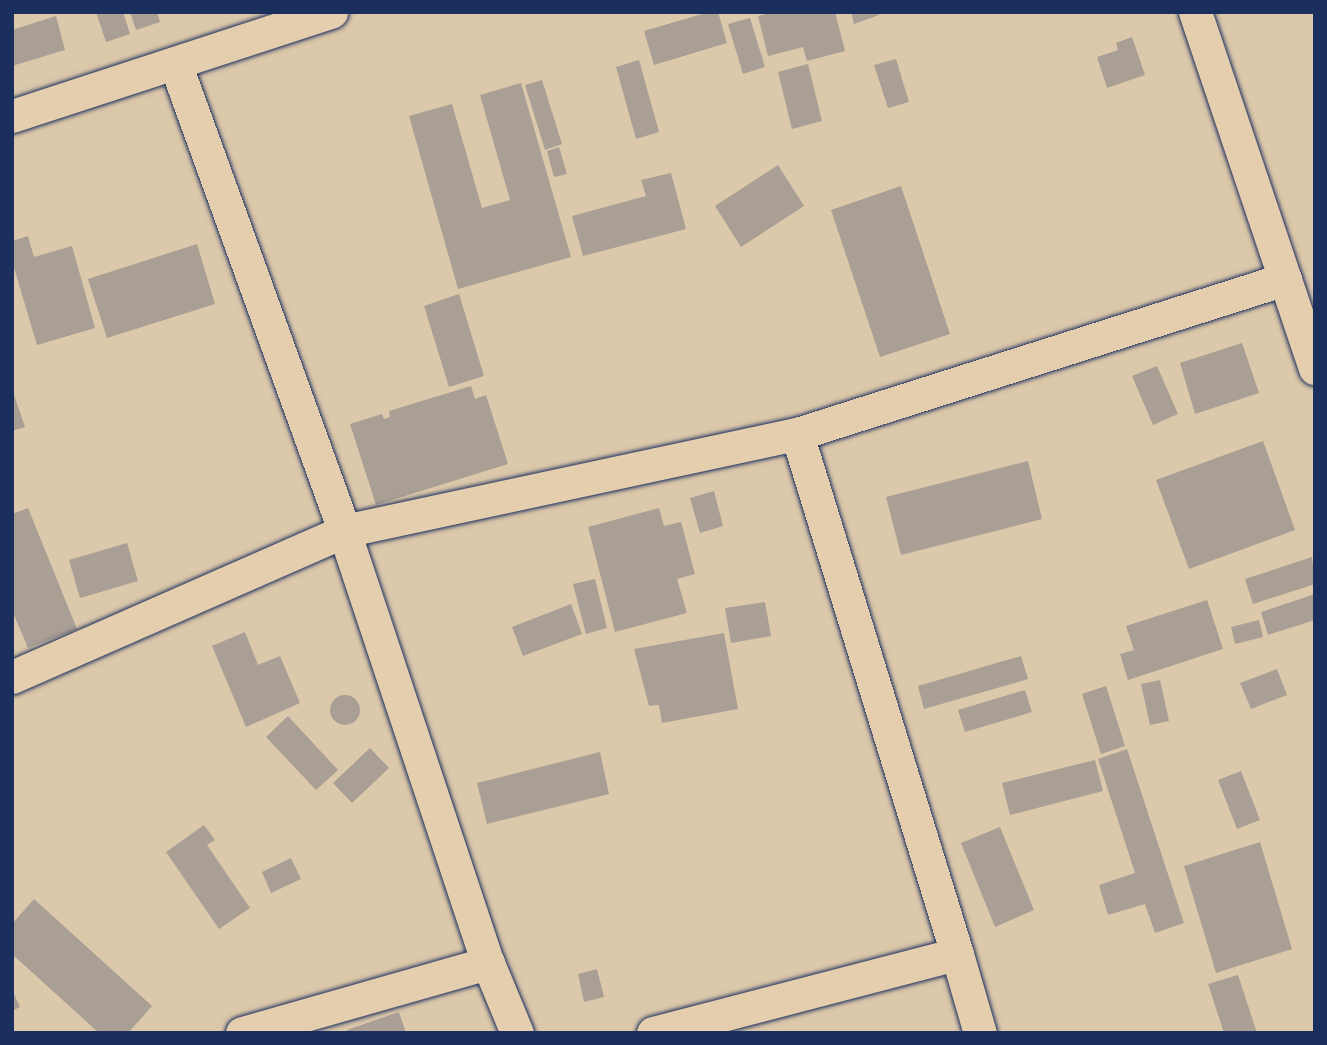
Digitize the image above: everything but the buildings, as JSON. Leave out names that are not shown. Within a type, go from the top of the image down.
[{"type":"street","points":[[12,116],[331,12]]},
{"type":"street","points":[[1195,12],[1315,368]]},
{"type":"street","points":[[176,63],[344,531],[488,963],[517,1033]]},
{"type":"street","points":[[12,677],[344,531],[797,434],[1285,279]]},
{"type":"street","points":[[797,434],[980,1033]]},
{"type":"street","points":[[653,1033],[957,954]]},
{"type":"street","points":[[242,1033],[488,963]]}]
